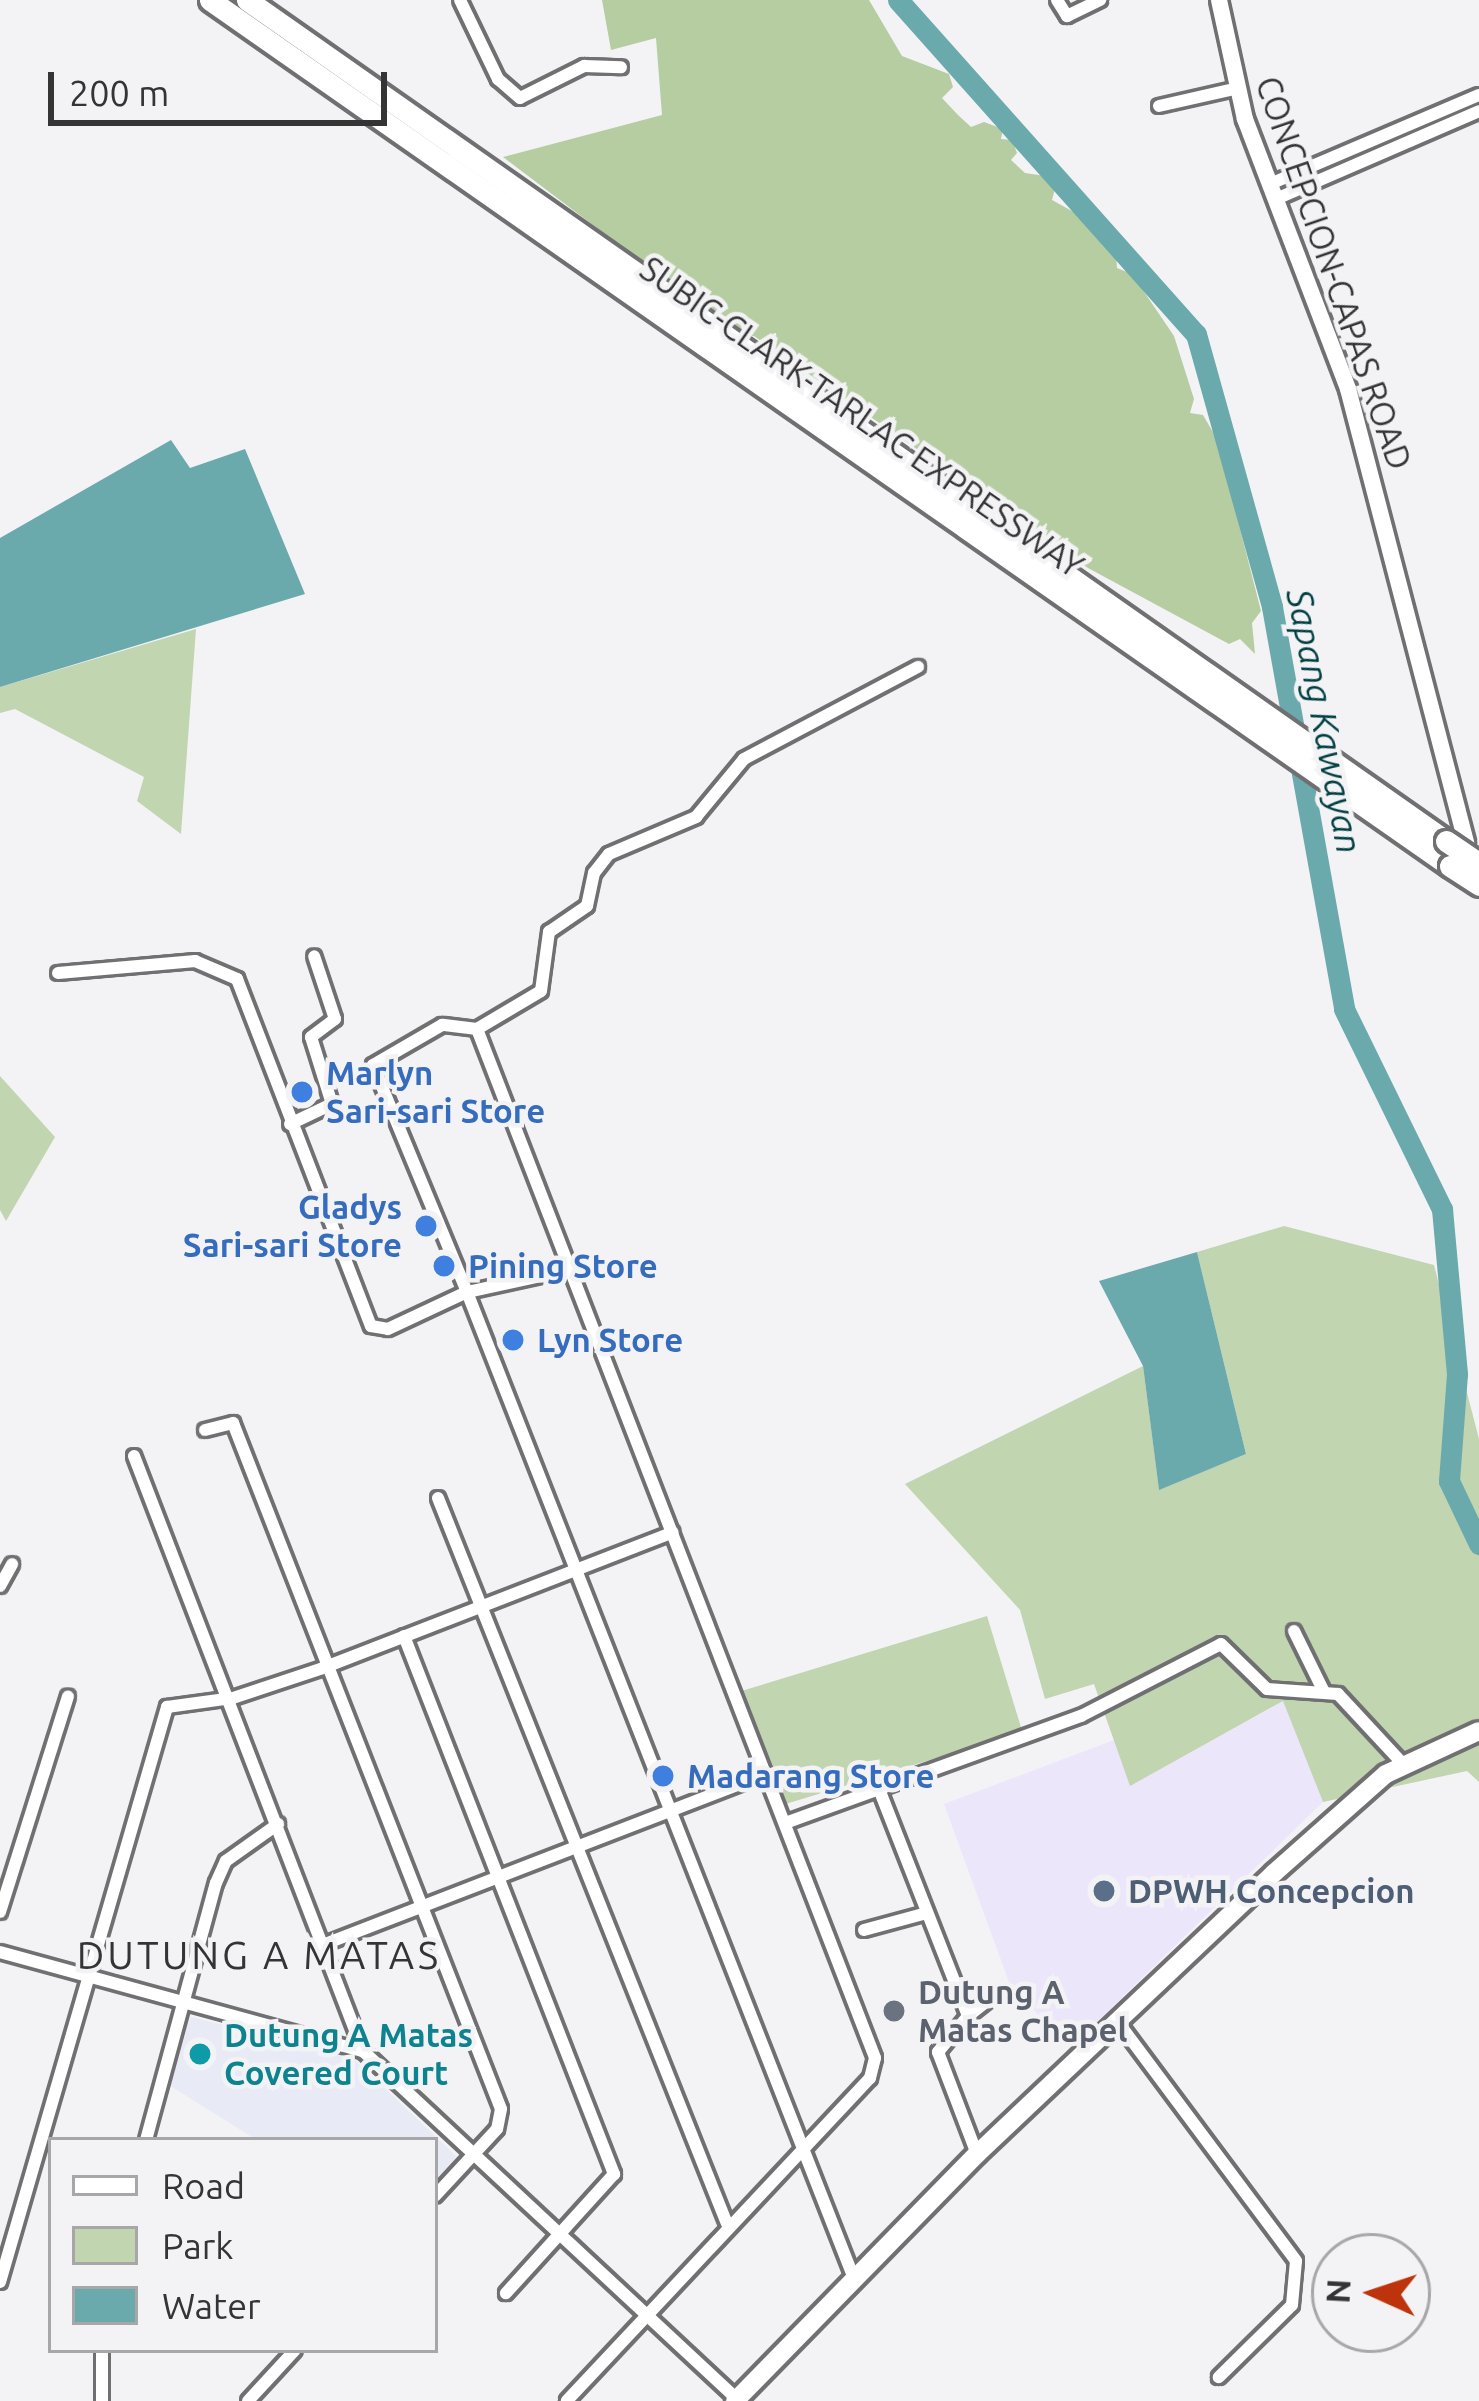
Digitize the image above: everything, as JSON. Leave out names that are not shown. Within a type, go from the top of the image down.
[{"type":"highway","name":"SUBIC-CLARK-TARLAC EXPRESSWAY","points":[[210,0],[1479,885]]},
{"type":"highway","name":"SUBIC-CLARK-TARLAC EXPRESSWAY","points":[[247,0],[1389,801],[1456,842],[1479,863]]},
{"type":"main road","name":"CONCEPCION-CAPAS ROAD","points":[[1219,0],[1238,88],[1353,406],[1456,842]]},
{"type":"main road","points":[[736,2400],[977,2154],[1403,1763],[1479,1731]]},
{"type":"street","points":[[460,0],[497,79],[520,98],[584,66],[621,67]]},
{"type":"street","points":[[1057,0],[1067,16],[1100,0]]},
{"type":"street","points":[[1159,106],[1238,88]]},
{"type":"street","points":[[1273,192],[1479,95]]},
{"type":"street","points":[[1273,192],[1479,110]]},
{"type":"street","points":[[854,2276],[373,1065],[442,1025],[477,1029],[541,991],[548,932],[587,906],[594,873],[609,854],[696,817],[744,759],[918,667]]},
{"type":"street","points":[[290,1124],[332,1104],[311,1037],[335,1019],[314,956]]},
{"type":"street","points":[[58,973],[91,965],[218,965],[237,979],[371,1326],[388,1329],[467,1292],[569,1270]]},
{"type":"street","points":[[477,1029],[875,2058],[870,2078],[727,2224],[567,2401]]},
{"type":"street","points":[[205,1430],[232,1423],[323,1668],[500,2109],[496,2128],[438,2193]]},
{"type":"street","points":[[134,1456],[233,1698],[363,2051],[736,2400]]},
{"type":"street","points":[[438,1498],[727,2224]]},
{"type":"street","points":[[0,2282],[161,1715],[175,1703],[233,1698],[323,1668],[674,1532]]},
{"type":"street","points":[[0,1586],[12,1564]]},
{"type":"street","points":[[1294,1631],[1323,1690]]},
{"type":"street","points":[[404,1636],[614,2174],[506,2293]]},
{"type":"street","points":[[785,1823],[1081,1716],[1221,1644],[1267,1689],[1323,1690],[1350,1703],[1403,1763]]},
{"type":"street","points":[[0,1912],[68,1696]]},
{"type":"street","points":[[325,1944],[765,1774]]},
{"type":"street","points":[[879,1789],[968,2016]]},
{"type":"street","points":[[147,2137],[226,1861],[278,1824]]},
{"type":"street","points":[[864,1930],[927,1913]]},
{"type":"street","points":[[0,1952],[363,2051]]},
{"type":"street","points":[[977,2154],[938,2052],[986,2002]]},
{"type":"street","points":[[1118,2022],[1296,2260],[1292,2305],[1219,2377]]},
{"type":"street","points":[[102,2353],[102,2401]]},
{"type":"street","points":[[248,2401],[292,2353]]},
{"type":"shaded area","name":"DPWH Concepcion","points":[[1284,1701],[1323,1802],[1070,2048],[1010,1985],[944,1804],[1114,1740],[1131,1785]]},
{"type":"shaded area","points":[[191,2017],[352,2057],[436,2137],[252,2137],[169,2085]]},
{"type":"shaded area","points":[[438,2139],[455,2155],[457,2163],[438,2183]]},
{"type":"green space","points":[[602,0],[869,0],[902,56],[949,74],[953,87],[942,98],[958,115],[971,127],[984,122],[1003,129],[1001,139],[1012,140],[1017,153],[1011,160],[1025,173],[1058,178],[1052,200],[1101,227],[1096,234],[1116,255],[1117,268],[1132,274],[1174,336],[1194,399],[1190,413],[1203,415],[1217,439],[1261,611],[1252,623],[1255,654],[1240,639],[1229,644],[1088,568],[754,336],[741,337],[503,157],[662,115],[656,38],[611,50]]},
{"type":"green space","points":[[196,629],[181,834],[137,801],[144,777],[15,709],[0,713],[0,687]]},
{"type":"green space","points":[[0,1076],[55,1137],[6,1221],[0,1210]]},
{"type":"green space","points":[[1284,1226],[1434,1265],[1479,1439],[1479,1782],[1467,1771],[1323,1802],[1283,1701],[1130,1786],[1094,1684],[1045,1699],[1020,1610],[905,1484],[1143,1366],[1159,1489],[1246,1454],[1197,1252]]},
{"type":"green space","points":[[987,1616],[1022,1732],[778,1807],[742,1691]]},
{"type":"water","points":[[171,440],[190,468],[245,449],[305,594],[0,687],[0,538]]},
{"type":"water","points":[[1197,1252],[1246,1454],[1159,1490],[1143,1366],[1099,1281]]},
{"type":"waterway","name":"Sapang Kawayan","points":[[898,0],[1196,334],[1272,607],[1344,1009],[1442,1209],[1457,1374],[1449,1481],[1479,1544]]},
{"type":"place","name":"Marlyn Sari-sari Store","points":[[302,1092]]},
{"type":"place","name":"Gladys Sari-sari Store","points":[[426,1226]]},
{"type":"place","name":"Pining Store","points":[[444,1266]]},
{"type":"place","name":"Lyn Store","points":[[513,1340]]},
{"type":"place","name":"Madarang Store","points":[[663,1776]]},
{"type":"place","name":"DPWH Concepcion","points":[[1104,1891]]},
{"type":"place","name":"Dutung A Matas Chapel","points":[[894,2011]]},
{"type":"place","name":"Dutung A Matas Covered Court","points":[[200,2054]]},
{"type":"district","name":"DUTUNG A MATAS","points":[[259,1955]]}]
